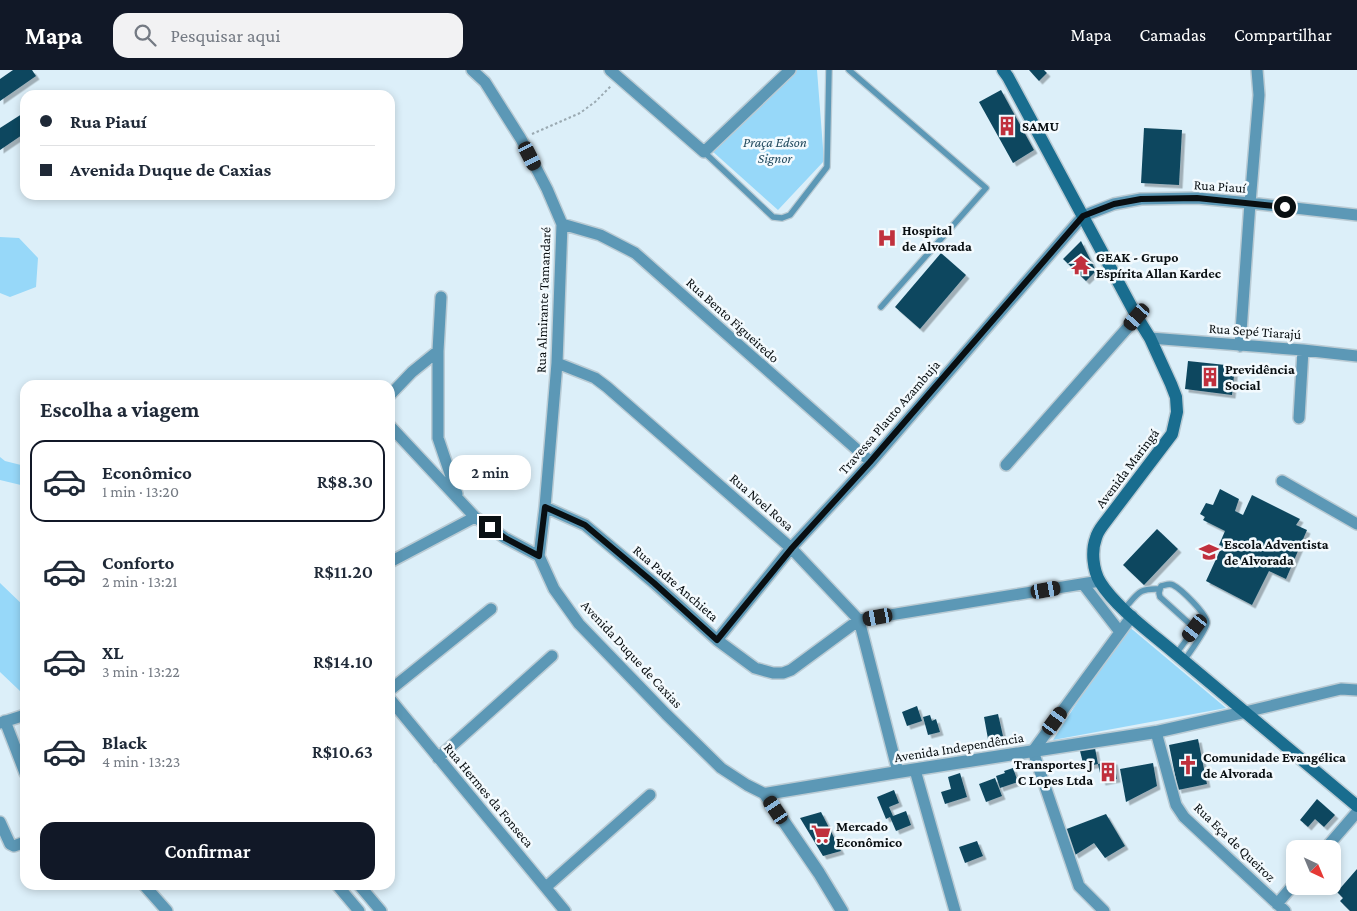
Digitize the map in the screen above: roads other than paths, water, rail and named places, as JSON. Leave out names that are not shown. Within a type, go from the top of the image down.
[{"type":"main road","name":"Avenida Maringá","points":[[1003,70],[1150,338],[1176,396],[1177,412],[1172,434],[1103,525],[1095,539],[1094,568],[1100,581],[1112,598],[1357,806]]},
{"type":"street","name":"Rua Almirante Tamandaré","points":[[472,70],[485,82],[521,139],[547,189],[562,224],[557,363],[539,556]]},
{"type":"street","points":[[619,73],[704,152],[790,70]]},
{"type":"street","points":[[1240,346],[1259,95],[1257,70]]},
{"type":"street","name":"Rua Piauí","points":[[1083,216],[1114,204],[1141,199],[1197,198],[1357,215]]},
{"type":"street","name":"Travessa Plauto Azambuja","points":[[717,640],[792,548],[870,462],[1083,216]]},
{"type":"street","name":"Rua Bento Figueiredo","points":[[562,224],[600,235],[635,253],[870,462]]},
{"type":"street","points":[[441,297],[438,351],[438,438],[458,499]]},
{"type":"street","points":[[1006,465],[1137,317]]},
{"type":"street","name":"Rua Sepé Tiarajú","points":[[1150,338],[1357,356]]},
{"type":"street","points":[[1299,418],[1303,350]]},
{"type":"street","points":[[395,390],[412,372],[438,351]]},
{"type":"street","name":"Rua Noel Rosa","points":[[557,363],[595,378],[606,387],[792,548],[859,620],[898,772]]},
{"type":"street","points":[[395,431],[475,517],[505,538],[539,556]]},
{"type":"street","points":[[1282,482],[1357,524]]},
{"type":"street","name":"Rua Padre Anchieta","points":[[545,507],[585,525],[654,583],[717,640],[755,668],[773,673],[783,673],[791,670],[859,620],[1100,581]]},
{"type":"street","points":[[395,559],[475,517]]},
{"type":"street","name":"Avenida Duque de Caxias","points":[[539,556],[554,589],[579,624],[721,768],[765,794],[819,873],[842,911]]},
{"type":"street","points":[[1083,584],[1120,632]]},
{"type":"street","points":[[395,686],[491,609]]},
{"type":"street","points":[[1104,911],[1079,886],[1033,751],[1120,632],[1128,612]]},
{"type":"street","points":[[438,758],[552,656]]},
{"type":"street","points":[[1245,712],[1341,689],[1357,690]]},
{"type":"street","name":"Rua Hermes da Fonseca","points":[[395,705],[565,911]]},
{"type":"street","name":"Avenida Independência","points":[[765,794],[1156,732],[1245,712]]},
{"type":"street","points":[[20,717],[2,722],[20,762]]},
{"type":"street","name":"Rua Eça de Queiroz","points":[[1156,732],[1176,805],[1184,817],[1281,907]]},
{"type":"street","points":[[915,770],[955,911]]},
{"type":"street","points":[[546,888],[650,795]]},
{"type":"street","points":[[1333,840],[1357,812]]},
{"type":"street","points":[[0,822],[10,844],[14,846],[20,844]]},
{"type":"street","points":[[148,890],[167,911]]},
{"type":"street","points":[[341,890],[359,911]]},
{"type":"street","points":[[363,890],[381,911]]},
{"type":"street","points":[[1281,907],[1288,895]]},
{"type":"lane","points":[[704,152],[773,217],[782,218],[790,215],[827,167],[829,70]]},
{"type":"lane","points":[[849,70],[986,188],[880,307]]},
{"type":"lane","points":[[1128,612],[1142,590],[1159,589],[1167,584],[1174,586],[1201,610],[1206,618],[1207,625],[1202,634],[1180,657]]},
{"type":"lane","points":[[1159,589],[1160,597],[1202,634]]},
{"type":"lane","points":[[1180,657],[1195,628]]},
{"type":"place","name":"SAMU","points":[[1007,126]]},
{"type":"place","name":"Hospital de Alvorada","points":[[887,238]]},
{"type":"place","name":"GEAK - Grupo Espírita Allan Kardec","points":[[1081,265]]},
{"type":"place","name":"Previdência Social","points":[[1210,377]]},
{"type":"place","name":"Escola Adventista de Alvorada","points":[[1209,552]]},
{"type":"place","name":"Comunidade Evangélica de Alvorada","points":[[1188,765]]},
{"type":"place","name":"Transportes J C Lopes Ltda","points":[[1108,772]]},
{"type":"place","name":"Mercado Econômico","points":[[821,834]]},
{"type":"park label","name":"Praça Edson Signor","points":[[775,150]]}]
